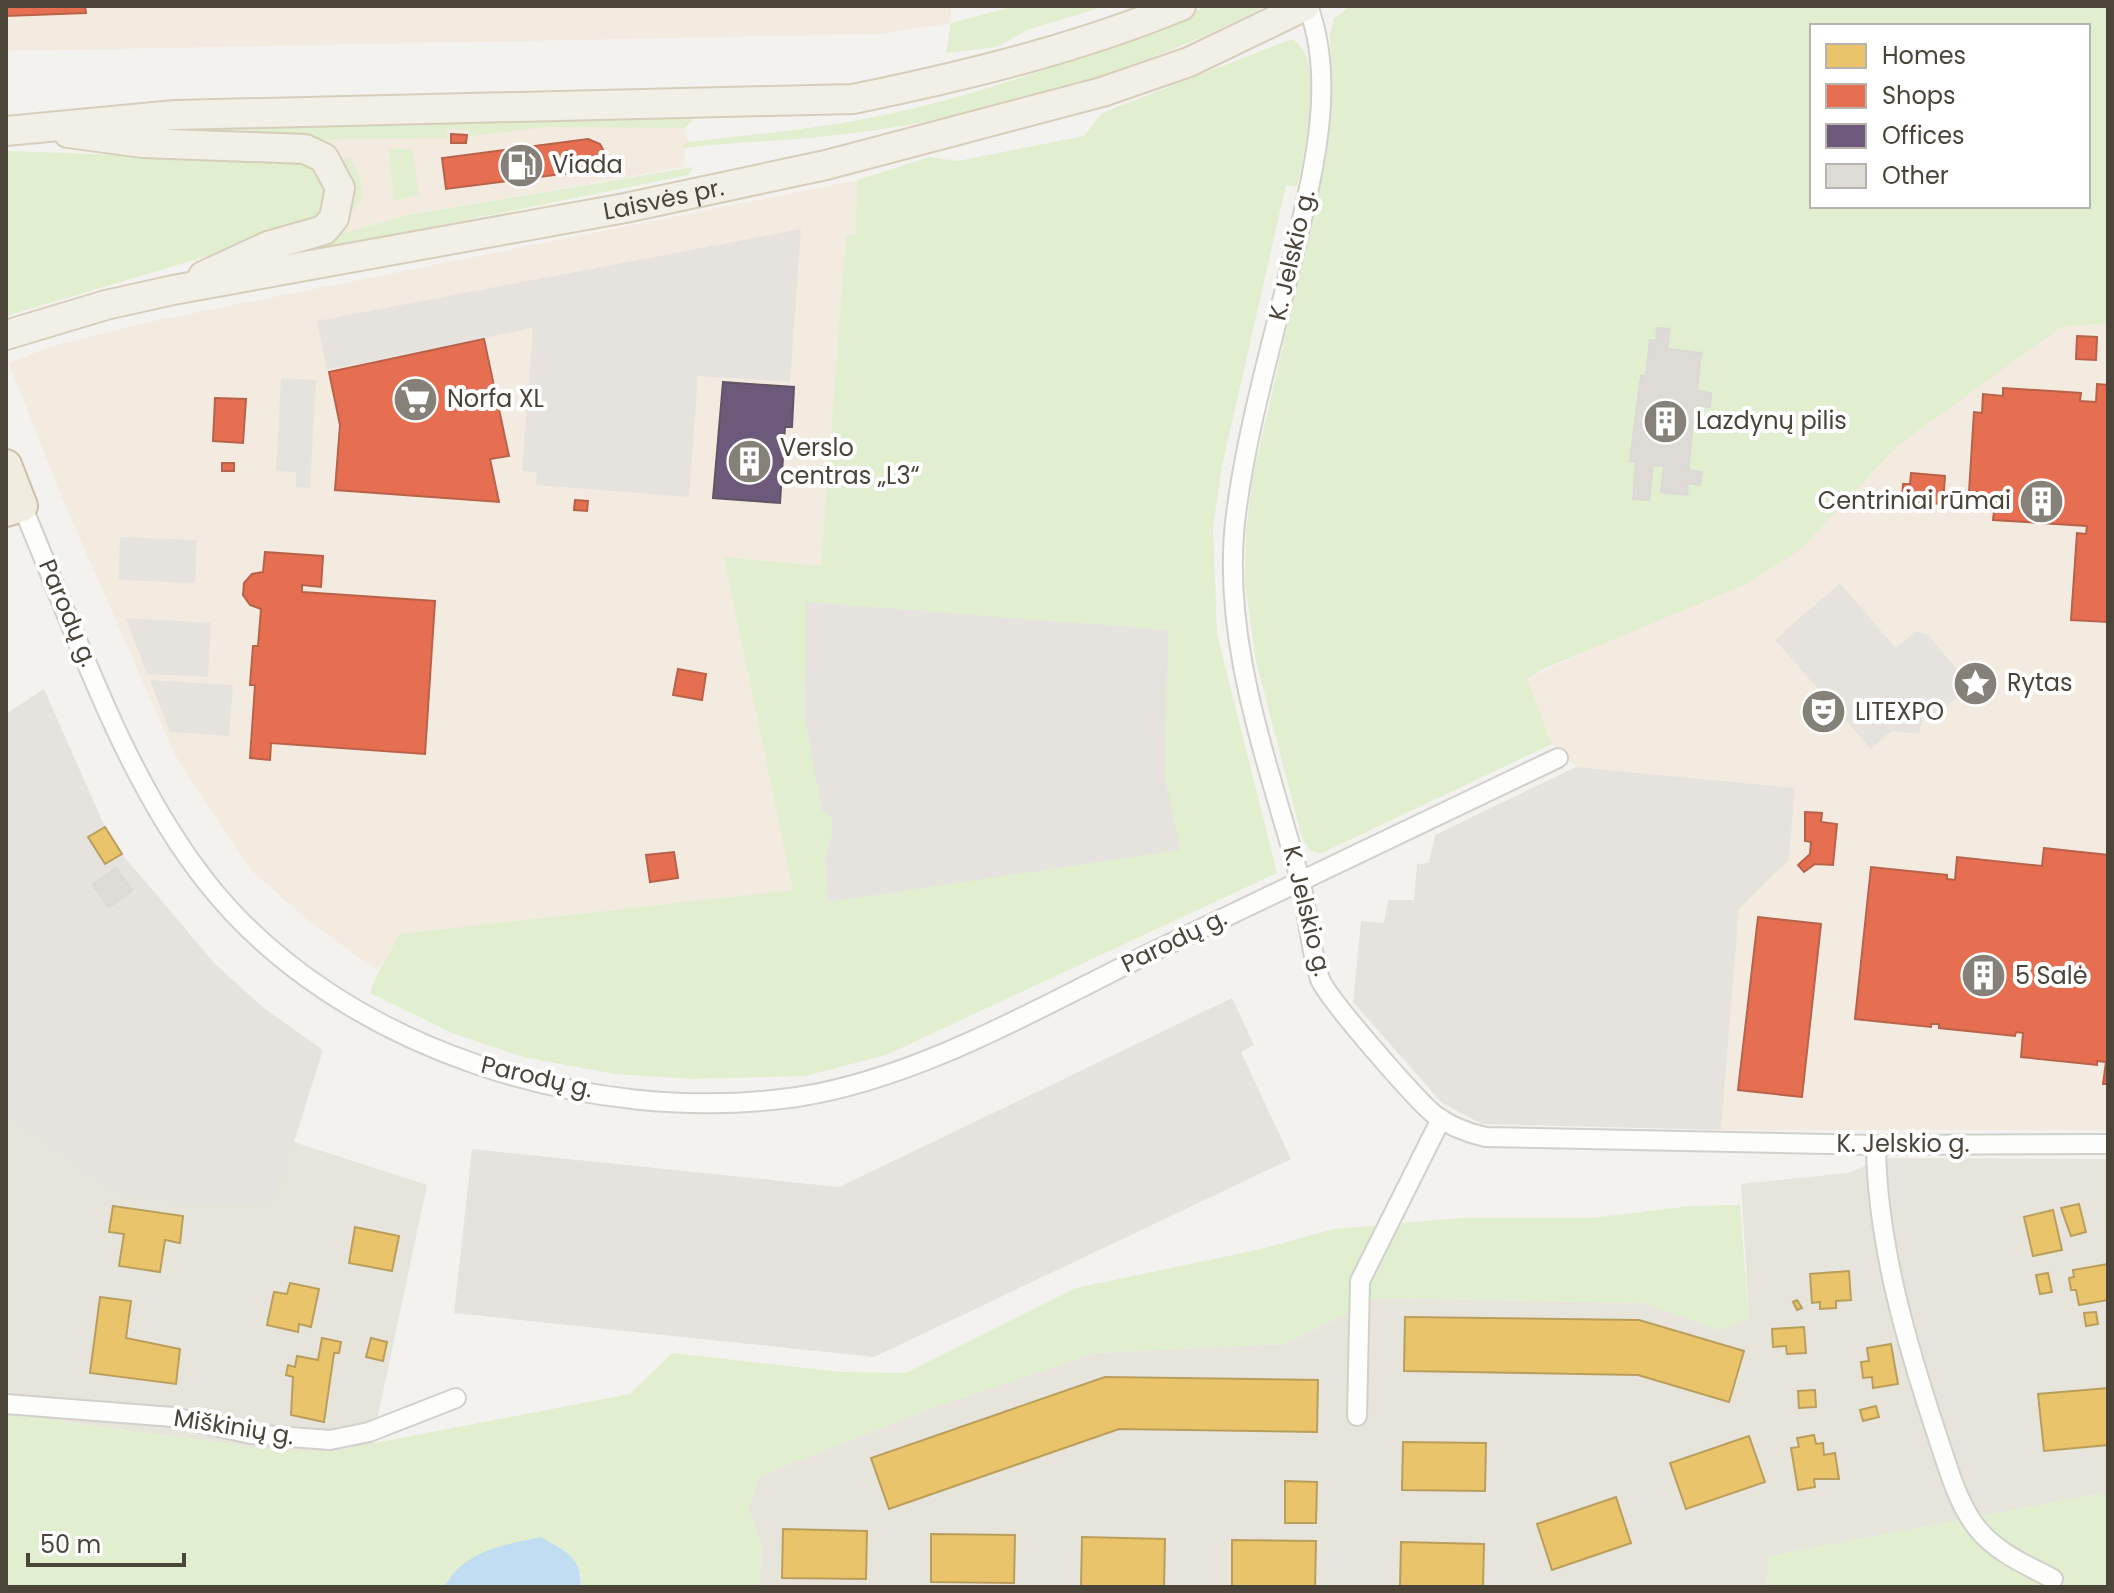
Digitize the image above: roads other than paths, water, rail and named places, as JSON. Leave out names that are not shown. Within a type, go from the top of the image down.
[{"type":"highway","points":[[6,465],[14,509]]},
{"type":"main road","points":[[6,131],[175,115],[853,99],[930,83],[1081,43],[1181,6]]},
{"type":"main road","name":"Laisvės pr.","points":[[6,335],[93,309],[173,290],[625,208],[826,165],[1102,92],[1189,62],[1307,6]]},
{"type":"main road","points":[[37,127],[85,137],[143,143],[305,149],[324,158],[340,188],[334,218],[324,230],[268,246],[173,290]]},
{"type":"street","name":"K. Jelskio g.","points":[[1307,6],[1317,30],[1320,72],[1317,136],[1306,197],[1245,456],[1235,517],[1234,570],[1236,627],[1245,682],[1300,881],[1321,980],[1335,1002],[1441,1119],[1453,1127],[1486,1137],[1876,1145],[2108,1144]]},
{"type":"street","name":"Parodų g.","points":[[14,509],[146,793],[209,885],[279,957],[347,1004],[450,1054],[499,1072],[548,1084],[657,1100],[797,1097],[926,1060],[1558,758]]},
{"type":"street","points":[[1357,1416],[1360,1281],[1441,1119]]},
{"type":"street","points":[[1876,1145],[1876,1190],[1890,1264],[1921,1387],[1950,1475],[1975,1526],[1997,1549],[2053,1579]]},
{"type":"street","name":"Miškinių g.","points":[[6,1404],[173,1417],[251,1434],[330,1440],[369,1432],[456,1398]]},
{"type":"water","points":[[541,1537],[575,1562],[579,1569],[580,1587],[444,1587],[474,1557],[499,1547]]},
{"type":"place","name":"Viada","points":[[521,165]]},
{"type":"place","name":"Norfa XL","points":[[416,399]]},
{"type":"place","name":"Lazdynų pilis","points":[[1665,421]]},
{"type":"place","name":"Verslo centras „L3“","points":[[749,462]]},
{"type":"place","name":"Centriniai rūmai","points":[[2042,501]]},
{"type":"place","name":"Rytas","points":[[1976,683]]},
{"type":"place","name":"LITEXPO","points":[[1824,712]]},
{"type":"place","name":"5 Salė","points":[[1984,976]]}]
